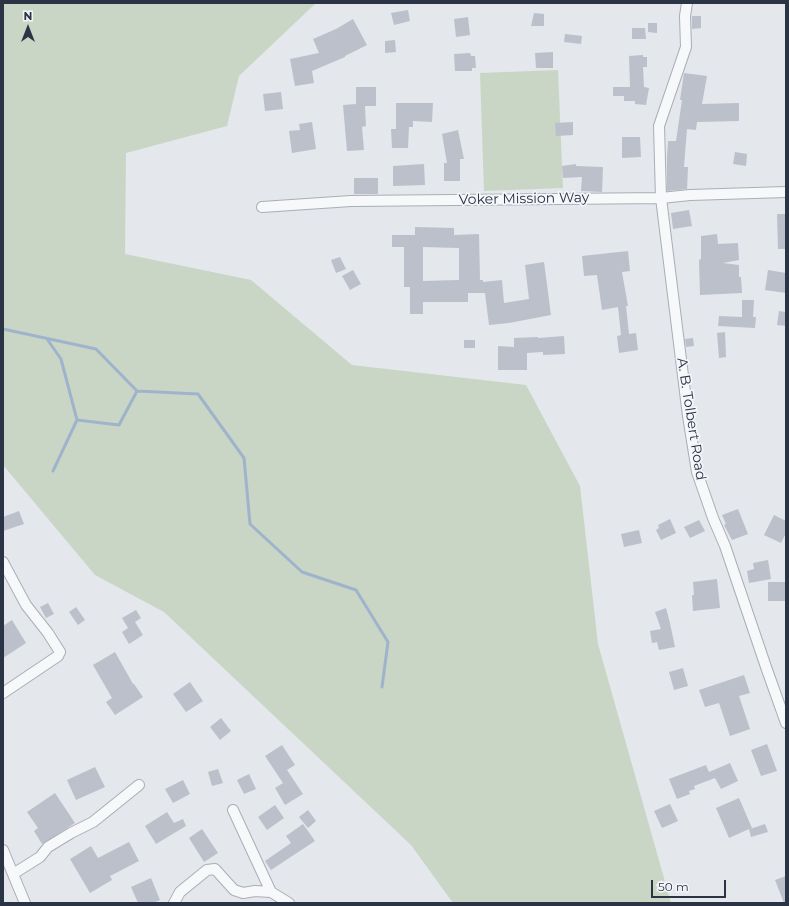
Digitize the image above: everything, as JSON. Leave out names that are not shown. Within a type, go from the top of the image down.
[{"type":"street","name":"A. B. Tolbert Road","points":[[687,3],[685,16],[686,47],[659,126],[662,198],[688,416],[697,472],[713,518],[725,546],[786,723]]},
{"type":"street","name":"Voker Mission Way","points":[[262,207],[351,201],[662,198],[690,195],[786,192]]},
{"type":"street","points":[[3,562],[26,605],[48,633],[60,652],[58,656],[3,693]]},
{"type":"street","points":[[13,874],[40,857],[48,847],[93,822],[139,784]]},
{"type":"street","points":[[233,810],[271,892]]},
{"type":"street","points":[[3,850],[25,903]]},
{"type":"street","points":[[174,903],[180,892],[207,870],[212,869],[215,869],[234,890],[244,893],[256,891],[271,892],[289,903]]},
{"type":"green space","points":[[3,3],[316,3],[239,76],[227,126],[126,153],[125,254],[251,280],[352,365],[526,385],[580,486],[598,644],[671,903],[453,903],[411,845],[164,612],[95,575],[3,465]]},
{"type":"green space","points":[[558,70],[563,188],[484,191],[480,73]]},
{"type":"building","points":[[408,10],[410,21],[394,25],[391,13]]},
{"type":"building","points":[[534,13],[544,14],[544,26],[531,26]]},
{"type":"building","points":[[692,16],[701,16],[701,28],[692,29]]},
{"type":"building","points":[[468,17],[470,35],[456,37],[454,19]]},
{"type":"building","points":[[353,19],[367,45],[345,57],[312,71],[314,83],[295,86],[290,59],[319,53],[313,39],[336,29]]},
{"type":"building","points":[[648,23],[657,23],[657,33],[648,32]]},
{"type":"building","points":[[632,28],[645,28],[646,39],[632,39]]},
{"type":"building","points":[[565,34],[582,36],[581,44],[564,42]]},
{"type":"building","points":[[395,40],[396,52],[385,53],[385,41]]},
{"type":"building","points":[[553,52],[553,68],[536,68],[535,53]]},
{"type":"building","points":[[470,53],[471,56],[475,56],[476,68],[472,68],[472,71],[455,71],[454,54]]},
{"type":"building","points":[[643,55],[643,57],[647,57],[647,67],[643,67],[644,87],[649,88],[646,105],[635,104],[635,101],[624,101],[624,96],[613,96],[613,87],[630,87],[629,56]]},
{"type":"building","points":[[684,73],[707,76],[702,104],[739,103],[739,121],[697,122],[696,130],[687,129],[684,167],[688,167],[687,189],[667,191],[668,141],[676,141]]},
{"type":"building","points":[[356,87],[376,87],[376,106],[365,106],[366,126],[362,127],[364,150],[347,151],[343,105],[356,104]]},
{"type":"building","points":[[281,92],[283,109],[265,111],[263,94]]},
{"type":"building","points":[[396,103],[433,103],[432,122],[413,121],[413,127],[409,127],[408,148],[392,148],[391,129],[396,129]]},
{"type":"building","points":[[312,122],[316,149],[292,153],[289,131],[300,130],[299,124]]},
{"type":"building","points":[[573,122],[573,135],[556,136],[555,123]]},
{"type":"building","points":[[458,130],[464,159],[460,159],[460,181],[444,181],[444,163],[447,163],[442,134]]},
{"type":"building","points":[[622,137],[640,137],[641,157],[622,158]]},
{"type":"building","points":[[735,152],[747,154],[746,166],[733,164]]},
{"type":"building","points":[[424,164],[425,185],[393,186],[393,166]]},
{"type":"building","points":[[576,164],[576,166],[603,167],[602,192],[581,191],[582,177],[563,178],[562,166]]},
{"type":"building","points":[[354,178],[378,178],[378,194],[354,194]]},
{"type":"building","points":[[689,210],[692,226],[673,229],[671,213]]},
{"type":"building","points":[[777,214],[786,214],[786,249],[778,249]]},
{"type":"building","points":[[415,227],[454,228],[454,235],[479,234],[480,280],[483,280],[483,282],[502,280],[504,303],[529,299],[525,265],[544,262],[551,315],[509,323],[489,325],[485,293],[468,293],[468,302],[423,302],[423,314],[410,314],[410,287],[404,287],[404,247],[392,247],[392,235],[415,235]],"holes":[[[423,247],[459,248],[459,280],[423,281]]]},
{"type":"building","points":[[717,234],[718,244],[738,243],[739,260],[723,263],[739,265],[739,277],[741,277],[742,293],[700,295],[699,260],[701,259],[701,236]]},
{"type":"building","points":[[628,251],[630,271],[622,272],[628,306],[626,306],[629,334],[636,333],[638,350],[619,353],[617,336],[621,335],[618,307],[602,310],[597,275],[584,276],[582,256]]},
{"type":"building","points":[[340,257],[346,269],[336,273],[331,260]]},
{"type":"building","points":[[353,270],[361,284],[350,290],[342,276]]},
{"type":"building","points":[[768,270],[786,273],[786,293],[765,290]]},
{"type":"building","points":[[742,300],[754,300],[753,317],[756,317],[755,328],[718,326],[719,316],[742,317]]},
{"type":"building","points":[[779,311],[786,312],[786,326],[777,325]]},
{"type":"building","points":[[725,332],[726,357],[719,358],[717,333]]},
{"type":"building","points":[[564,336],[565,354],[543,355],[543,352],[527,353],[527,370],[498,370],[498,346],[514,347],[514,338]]},
{"type":"building","points":[[693,338],[694,346],[686,347],[685,339]]},
{"type":"building","points":[[464,340],[475,340],[475,348],[464,348]]},
{"type":"building","points":[[738,509],[748,534],[732,540],[724,525],[726,524],[722,515]]},
{"type":"building","points":[[19,511],[24,524],[3,531],[3,517]]},
{"type":"building","points":[[774,515],[786,521],[786,533],[781,543],[764,535]]},
{"type":"building","points":[[670,519],[676,533],[661,540],[656,530],[659,528],[658,525]]},
{"type":"building","points":[[699,520],[705,531],[690,538],[684,527]]},
{"type":"building","points":[[639,530],[642,543],[624,547],[621,534]]},
{"type":"building","points":[[768,560],[771,579],[749,583],[747,571],[754,569],[753,563]]},
{"type":"building","points":[[717,579],[720,608],[693,611],[693,582]]},
{"type":"building","points":[[768,582],[786,582],[786,601],[768,601]]},
{"type":"building","points":[[48,603],[54,614],[46,618],[40,607]]},
{"type":"building","points":[[76,607],[85,620],[78,625],[69,612]]},
{"type":"building","points":[[666,608],[675,647],[659,650],[657,642],[652,643],[650,631],[661,629],[655,612]]},
{"type":"building","points":[[136,610],[141,618],[135,622],[143,635],[129,644],[122,632],[128,628],[122,618]]},
{"type":"building","points":[[12,620],[26,643],[3,658],[3,626]]},
{"type":"building","points":[[115,652],[133,684],[143,697],[115,715],[106,702],[112,698],[93,665]]},
{"type":"building","points":[[683,668],[688,686],[674,690],[669,672]]},
{"type":"building","points":[[744,675],[750,693],[739,696],[750,729],[730,736],[719,703],[705,707],[699,690]]},
{"type":"building","points":[[190,682],[203,701],[186,712],[173,694]]},
{"type":"building","points":[[221,718],[231,731],[220,740],[210,727]]},
{"type":"building","points":[[767,744],[777,771],[761,776],[751,750]]},
{"type":"building","points":[[282,745],[295,765],[287,770],[303,794],[285,805],[275,788],[283,783],[265,756]]},
{"type":"building","points":[[730,763],[738,781],[721,789],[715,778],[694,786],[695,789],[689,791],[690,794],[677,799],[669,779],[706,765],[709,772]]},
{"type":"building","points":[[95,767],[105,787],[76,800],[67,780]]},
{"type":"building","points":[[218,769],[223,783],[212,786],[208,772]]},
{"type":"building","points":[[249,774],[256,789],[244,794],[237,780]]},
{"type":"building","points":[[183,780],[190,794],[173,803],[165,789]]},
{"type":"building","points":[[55,793],[75,823],[42,844],[34,831],[38,828],[27,812]]},
{"type":"building","points":[[739,798],[752,828],[750,829],[765,824],[768,832],[751,837],[749,829],[729,838],[716,808]]},
{"type":"building","points":[[670,804],[678,821],[662,828],[654,811]]},
{"type":"building","points":[[275,805],[284,818],[267,830],[258,817]]},
{"type":"building","points":[[308,810],[316,821],[308,828],[299,817]]},
{"type":"building","points":[[167,812],[174,823],[183,819],[186,826],[156,844],[145,826]]},
{"type":"building","points":[[303,824],[315,841],[271,870],[265,861],[291,843],[286,836]]},
{"type":"building","points":[[202,829],[218,853],[204,862],[189,838]]},
{"type":"building","points":[[129,842],[139,861],[110,876],[112,880],[90,893],[70,859],[91,846],[98,858]]},
{"type":"building","points":[[786,876],[786,903],[784,903],[775,880]]},
{"type":"building","points":[[151,878],[160,900],[153,903],[138,903],[131,887]]},
{"type":"waterway","points":[[3,329],[96,349],[137,391],[198,394],[244,458],[250,524],[302,572],[356,590],[388,642],[382,687]]},
{"type":"waterway","points":[[47,339],[61,359],[77,420],[53,471]]},
{"type":"waterway","points":[[77,420],[119,425],[137,391]]}]
